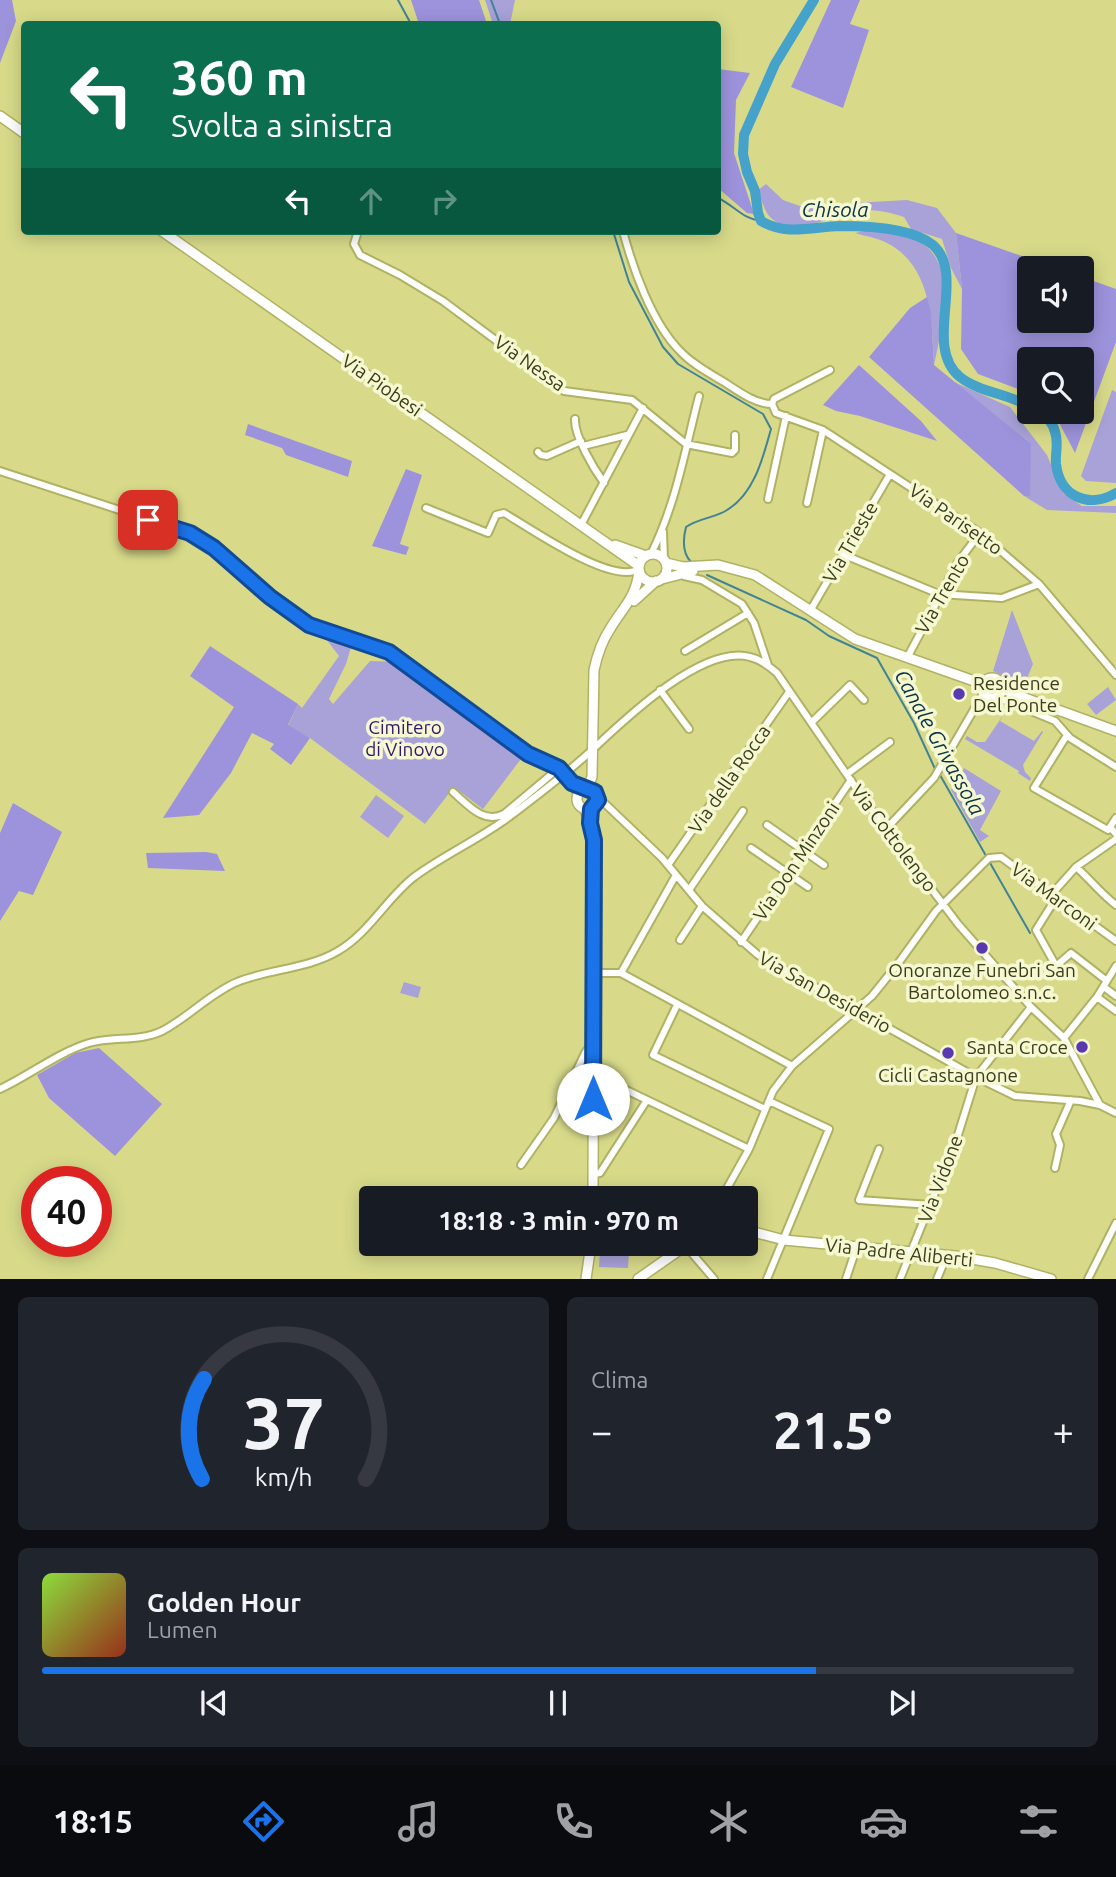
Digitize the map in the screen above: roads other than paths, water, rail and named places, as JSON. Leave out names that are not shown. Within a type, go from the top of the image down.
[{"type":"street","points":[[0,116],[21,131]]},
{"type":"street","name":"Via Piobesi","points":[[168,235],[601,539],[639,569]]},
{"type":"street","name":"Via Nessa","points":[[357,235],[354,244],[360,255],[443,300],[564,391],[632,400],[686,444]]},
{"type":"street","points":[[624,235],[642,287],[671,341],[680,351],[735,390],[754,400],[773,401],[830,370]]},
{"type":"street","points":[[594,1186],[594,840],[590,823],[594,670],[603,642],[636,591],[639,569],[664,530],[678,488],[699,396]]},
{"type":"street","name":"Via Parisetto","points":[[773,401],[776,413],[823,430],[980,533],[1039,584],[1116,675]]},
{"type":"street","points":[[581,525],[643,408]]},
{"type":"street","points":[[768,499],[786,416]]},
{"type":"street","points":[[575,419],[582,444],[604,483]]},
{"type":"street","points":[[807,503],[823,430]]},
{"type":"street","points":[[538,452],[547,456],[582,444],[627,435]]},
{"type":"street","points":[[686,444],[732,453],[735,450],[735,435]]},
{"type":"street","points":[[0,471],[190,533],[214,548],[270,597],[309,625],[389,652],[528,754],[562,771]]},
{"type":"street","name":"Via Trieste","points":[[810,611],[890,474]]},
{"type":"street","points":[[426,508],[488,533],[496,515],[504,513],[609,570],[632,573],[639,569]]},
{"type":"street","points":[[625,608],[666,572],[664,530]]},
{"type":"street","name":"Via Trento","points":[[907,658],[939,594],[980,533]]},
{"type":"street","name":"Via Piobesi","points":[[601,539],[648,555]]},
{"type":"street","points":[[842,554],[939,594],[1002,598],[1039,584]]},
{"type":"street","points":[[648,555],[658,555],[665,562],[683,567],[718,565],[755,575],[855,639],[990,691],[1055,721],[1067,735],[1116,767]]},
{"type":"street","points":[[639,569],[643,578],[658,580],[675,575],[732,568]]},
{"type":"street","name":"Via Cottolengo","points":[[675,575],[702,580],[733,597],[748,613],[768,665],[958,924],[1031,1007],[1064,1038],[1100,1105]]},
{"type":"street","points":[[685,651],[748,613]]},
{"type":"street","points":[[453,792],[483,816],[495,818],[593,748],[660,690],[720,658],[750,657],[768,665]]},
{"type":"street","points":[[812,722],[850,685],[864,701]]},
{"type":"street","points":[[660,690],[689,729]]},
{"type":"street","points":[[990,691],[1116,731]]},
{"type":"street","points":[[887,829],[938,772],[990,691]]},
{"type":"street","name":"Via della Rocca","points":[[668,865],[789,692]]},
{"type":"street","points":[[1067,735],[1034,788],[1109,829],[1115,837],[1076,867],[1053,897],[1036,930],[1056,966],[1071,953],[1116,996]]},
{"type":"street","name":"Via Don Minzoni","points":[[741,942],[849,777],[890,742]]},
{"type":"street","points":[[0,1089],[79,1047],[100,1041],[145,1037],[164,1030],[236,982],[314,961],[338,951],[414,877],[510,817],[562,771]]},
{"type":"street","name":"Via San Desiderio","points":[[562,771],[572,783],[668,865],[702,906],[741,942],[770,962],[1015,1096],[1100,1105]]},
{"type":"street","points":[[689,890],[743,811]]},
{"type":"street","points":[[1109,829],[1116,818]]},
{"type":"street","points":[[767,825],[824,865]]},
{"type":"street","points":[[751,848],[808,887]]},
{"type":"street","name":"Via Marconi","points":[[943,904],[988,859],[1001,858],[1116,941]]},
{"type":"street","points":[[1083,873],[1085,860]]},
{"type":"street","points":[[1076,867],[1116,905]]},
{"type":"street","points":[[621,973],[676,875]]},
{"type":"street","points":[[729,1186],[749,1149],[773,1091],[792,1066],[872,996],[943,904]]},
{"type":"street","points":[[680,940],[702,906]]},
{"type":"street","points":[[1064,1038],[1097,997],[1116,967]]},
{"type":"street","points":[[593,973],[621,973],[792,1066]]},
{"type":"street","points":[[1097,997],[1116,1011]]},
{"type":"street","points":[[677,1005],[653,1055],[765,1109]]},
{"type":"street","points":[[976,1077],[1031,1007]]},
{"type":"street","points":[[521,1164],[554,1118],[584,1053],[593,1050]]},
{"type":"street","points":[[593,1074],[749,1149]]},
{"type":"street","name":"Via Vidone","points":[[900,1279],[957,1138],[976,1077]]},
{"type":"street","points":[[594,1174],[600,1173],[647,1100]]},
{"type":"street","points":[[1055,1168],[1060,1145],[1056,1134],[1071,1100]]},
{"type":"street","points":[[767,1279],[829,1129],[769,1101]]},
{"type":"street","points":[[1100,1105],[1116,1113]]},
{"type":"street","points":[[879,1149],[859,1200],[931,1205]]},
{"type":"street","points":[[1088,1279],[1116,1223]]},
{"type":"street","name":"Via Padre Aliberti","points":[[758,1233],[784,1240],[947,1255],[995,1263],[1021,1275],[1051,1279]]},
{"type":"street","points":[[846,1279],[857,1246]]},
{"type":"street","points":[[937,1279],[947,1255]]},
{"type":"street","points":[[586,1279],[589,1256]]},
{"type":"street","points":[[638,1279],[670,1256]]},
{"type":"street","points":[[695,1256],[714,1279]]},
{"type":"waterway","name":"Canale Grivassola","points":[[398,0],[409,21]]},
{"type":"waterway","points":[[491,0],[499,21]]},
{"type":"waterway","name":"Chisola","points":[[814,0],[775,64],[744,135],[743,154],[761,221],[771,226],[800,230],[840,226],[889,229],[914,235],[933,245],[942,258],[946,274],[944,330],[949,364],[968,382],[1017,401]]},
{"type":"waterway","points":[[721,200],[743,215],[761,221]]},
{"type":"waterway","name":"Canale Grivassola","points":[[614,235],[629,282],[663,347],[678,364],[763,414],[771,429],[765,452],[744,495],[722,513],[686,527],[684,546],[691,562]]},
{"type":"waterway","name":"Chisola","points":[[1052,424],[1057,440],[1056,464],[1063,485],[1077,497],[1086,500],[1106,498],[1116,493]]},
{"type":"waterway","name":"Canale Grivassola","points":[[707,575],[806,620],[829,636],[877,658],[914,723],[936,771]]},
{"type":"waterway","name":"Canale Grivassola","points":[[940,775],[1030,933]]},
{"type":"place","name":"Residence Del Ponte","points":[[959,694]]},
{"type":"place","name":"Onoranze Funebri San Bartolomeo s.n.c.","points":[[982,948]]},
{"type":"place","name":"Santa Croce","points":[[1082,1047]]},
{"type":"place","name":"Cicli Castagnone","points":[[948,1053]]},
{"type":"park label","name":"Cimitero di Vinovo","points":[[405,738]]}]
